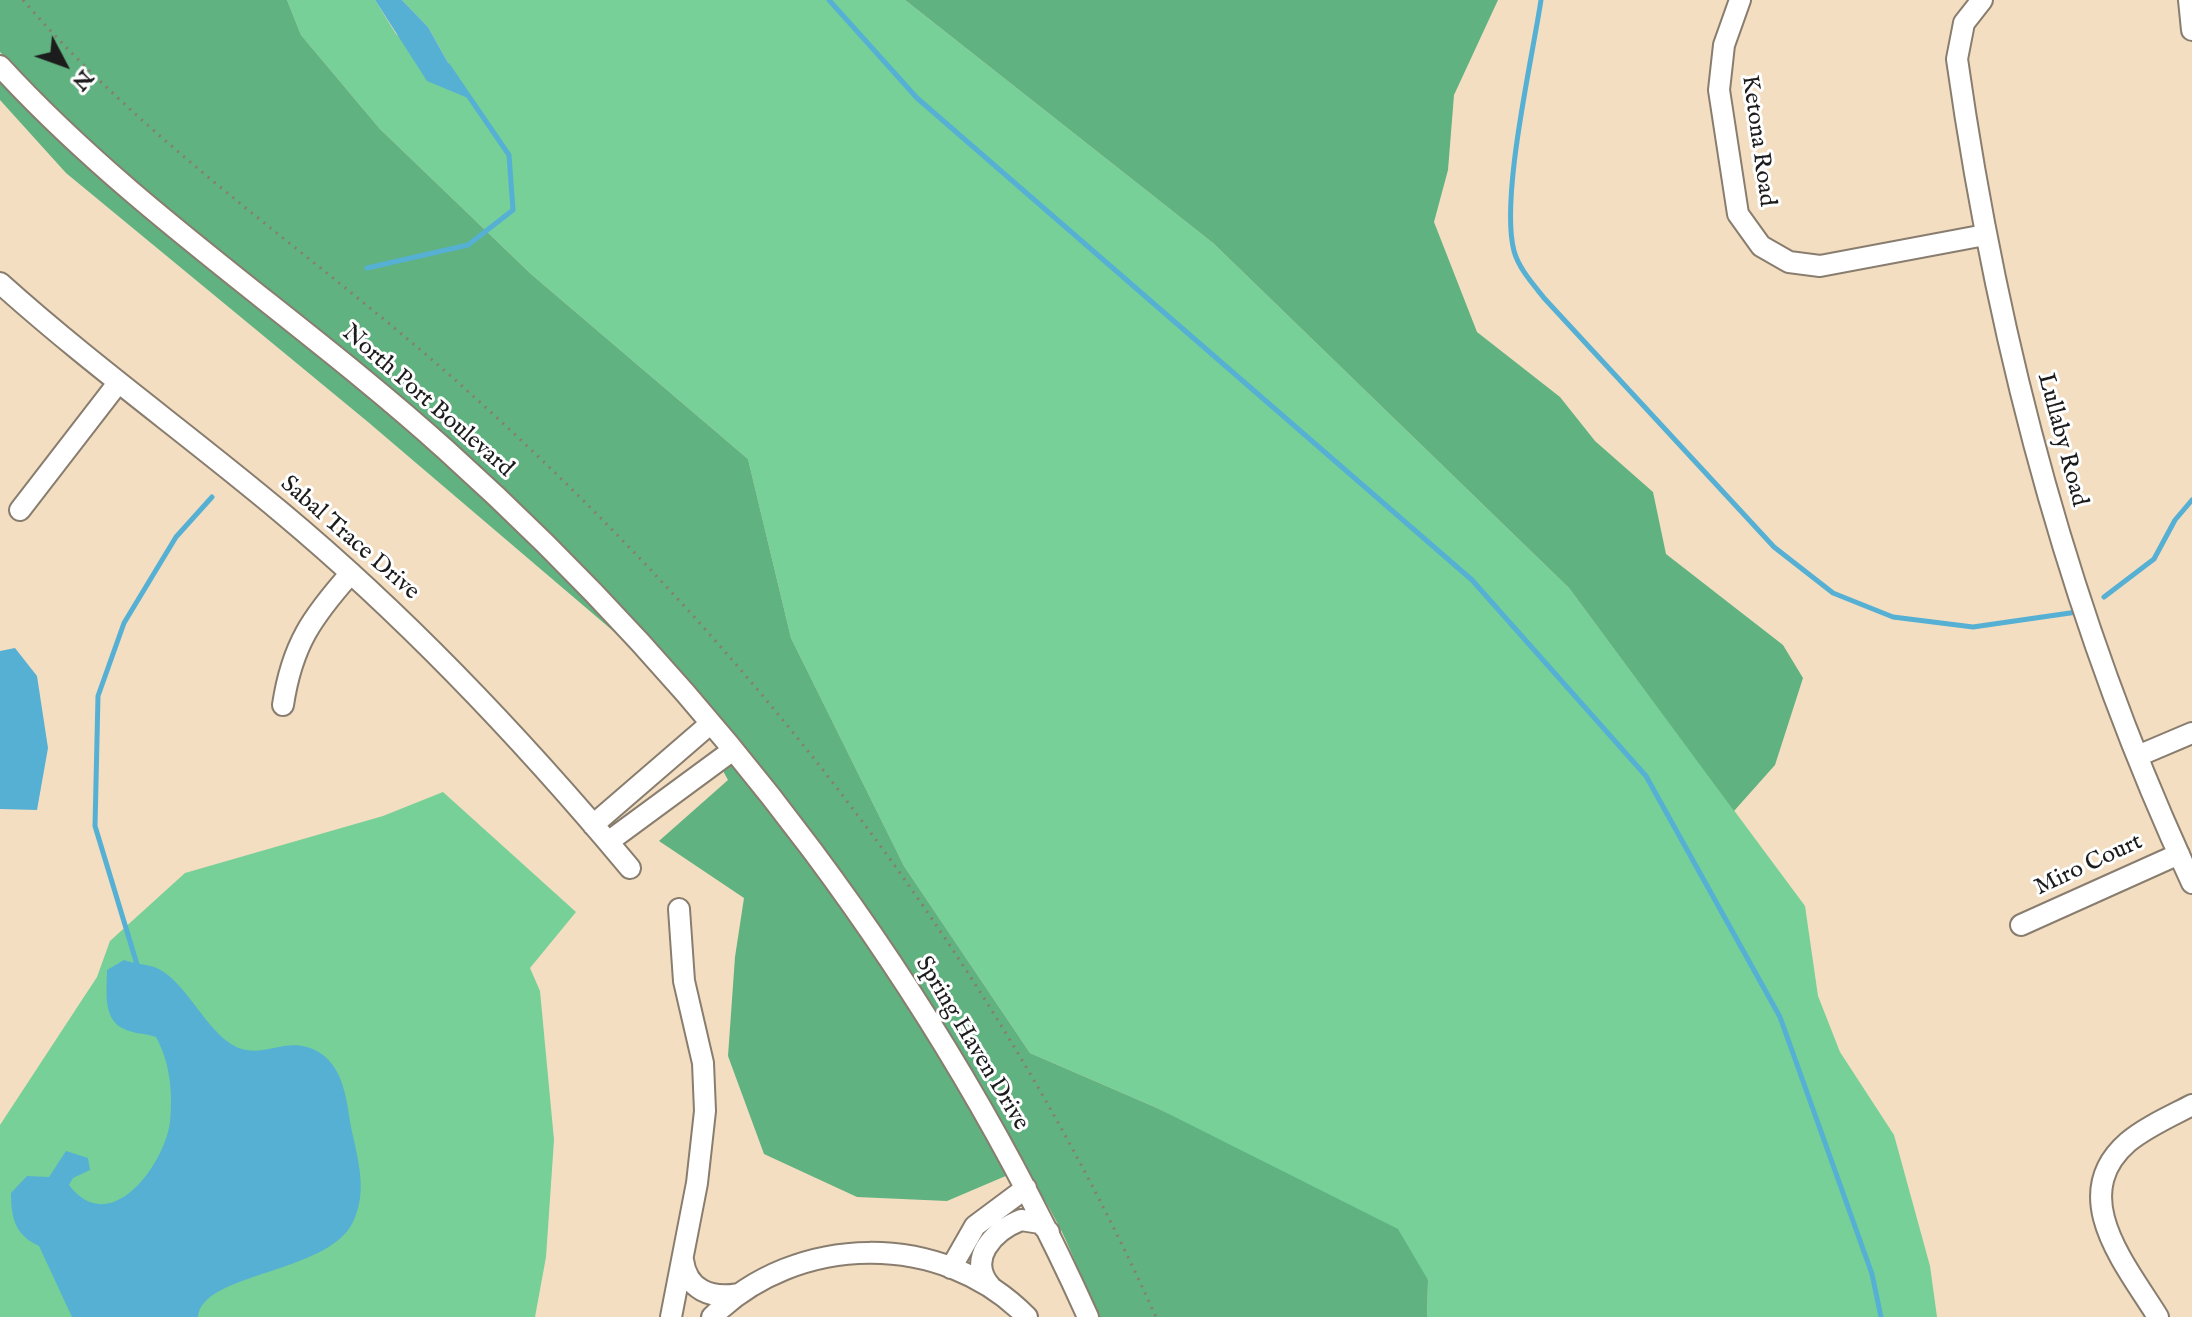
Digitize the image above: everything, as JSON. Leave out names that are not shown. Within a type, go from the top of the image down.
[{"type":"street","name":"Ketona Road","points":[[1740,0],[1724,45],[1720,99],[1738,214],[1761,246],[1789,262],[1820,266],[1985,235]]},
{"type":"street","name":"Lullaby Road","points":[[1982,0],[1964,23],[1957,59],[1997,300],[2050,501],[2090,627],[2192,883]]},
{"type":"street","points":[[2189,0],[2192,30]]},
{"type":"street","name":"North Port Boulevard","points":[[0,66],[83,151],[139,202],[380,392],[468,470],[584,582],[785,813]]},
{"type":"street","name":"Sabal Trace Drive","points":[[0,283],[351,573],[490,709],[630,868]]},
{"type":"street","points":[[20,510],[118,383]]},
{"type":"street","points":[[283,705],[289,670],[301,637],[323,604],[351,573]]},
{"type":"street","points":[[593,825],[710,724]]},
{"type":"street","points":[[2140,755],[2192,733]]},
{"type":"street","points":[[608,842],[733,750]]},
{"type":"street","points":[[636,788],[655,809]]},
{"type":"street","name":"Spring Haven Drive","points":[[785,813],[909,987],[972,1088],[1051,1234],[1088,1317]]},
{"type":"street","name":"Miro Court","points":[[2021,925],[2179,854]]},
{"type":"street","points":[[671,1317],[700,1160],[705,1090],[699,1038],[684,981],[679,909]]},
{"type":"street","points":[[2158,1317],[2109,1239],[2100,1206],[2101,1187],[2107,1168],[2130,1140],[2192,1105]]},
{"type":"street","points":[[951,1268],[975,1226],[1026,1188]]},
{"type":"street","points":[[991,1287],[979,1270],[980,1259],[995,1235],[1010,1224],[1030,1219],[1051,1234]]},
{"type":"street","points":[[712,1317],[738,1294],[773,1272],[799,1262],[850,1253],[896,1254],[951,1268],[991,1287],[1027,1317]]},
{"type":"street","points":[[683,1255],[685,1273],[700,1290],[722,1297],[738,1294]]},
{"type":"green space","points":[[0,0],[287,0],[301,35],[380,129],[531,274],[748,459],[791,638],[904,866],[1030,1053],[1157,1108],[1398,1229],[1428,1280],[1427,1317],[1098,1317],[1056,1221],[956,1047],[896,951],[762,769],[613,599],[534,519],[414,410],[146,195],[53,108],[0,52]]},
{"type":"green space","points":[[287,0],[375,0],[396,34],[467,96],[428,27],[402,0],[905,0],[1213,243],[1569,588],[1805,906],[1818,996],[1840,1052],[1894,1135],[1930,1266],[1937,1317],[1427,1317],[1428,1280],[1241,1153],[1157,1108],[1030,1053],[904,866],[791,638],[748,459],[531,274],[380,129],[301,35]]},
{"type":"green space","points":[[905,0],[1498,0],[1454,95],[1448,170],[1434,222],[1477,332],[1560,397],[1595,441],[1653,492],[1666,554],[1783,645],[1803,678],[1775,765],[1734,811],[1569,588],[1213,243]]},
{"type":"green space","points":[[0,79],[134,206],[408,428],[506,520],[632,647],[368,422],[66,173],[0,100]]},
{"type":"green space","points":[[732,763],[845,911],[880,963],[946,1067],[1008,1175],[947,1201],[857,1197],[764,1154],[728,1056],[735,957],[744,898],[659,841],[728,780],[722,769]]},
{"type":"green space","points":[[443,792],[576,912],[530,968],[540,991],[554,1140],[546,1257],[535,1317],[0,1317],[0,1125],[97,977],[110,941],[185,873],[383,816]]},
{"type":"water","points":[[375,0],[402,0],[428,27],[468,98],[427,81]]},
{"type":"water","points":[[15,648],[37,676],[48,748],[37,810],[0,809],[0,651]]},
{"type":"water","points":[[124,960],[164,972],[221,1036],[241,1049],[250,1051],[297,1045],[319,1052],[335,1069],[347,1103],[361,1187],[353,1222],[339,1239],[319,1252],[220,1290],[205,1302],[198,1317],[72,1317],[39,1246],[24,1237],[16,1225],[12,1210],[11,1193],[27,1176],[49,1177],[66,1151],[88,1158],[90,1170],[73,1178],[69,1185],[85,1200],[101,1204],[117,1200],[133,1190],[146,1176],[166,1140],[171,1089],[161,1047],[156,1037],[128,1031],[117,1024],[109,1011],[107,970]]},
{"type":"waterway","points":[[829,0],[917,98],[1472,580],[1646,776],[1780,1017],[1872,1274],[1881,1317]]},
{"type":"waterway","points":[[1541,0],[1514,164],[1511,227],[1519,264],[1544,298],[1774,547],[1833,593],[1893,617],[1973,627],[2077,612]]},
{"type":"waterway","points":[[367,268],[468,245],[513,210],[509,155],[448,66]]},
{"type":"waterway","points":[[139,971],[95,826],[98,696],[124,623],[176,537],[212,497]]},
{"type":"waterway","points":[[2104,597],[2154,559],[2175,520],[2192,500]]}]
